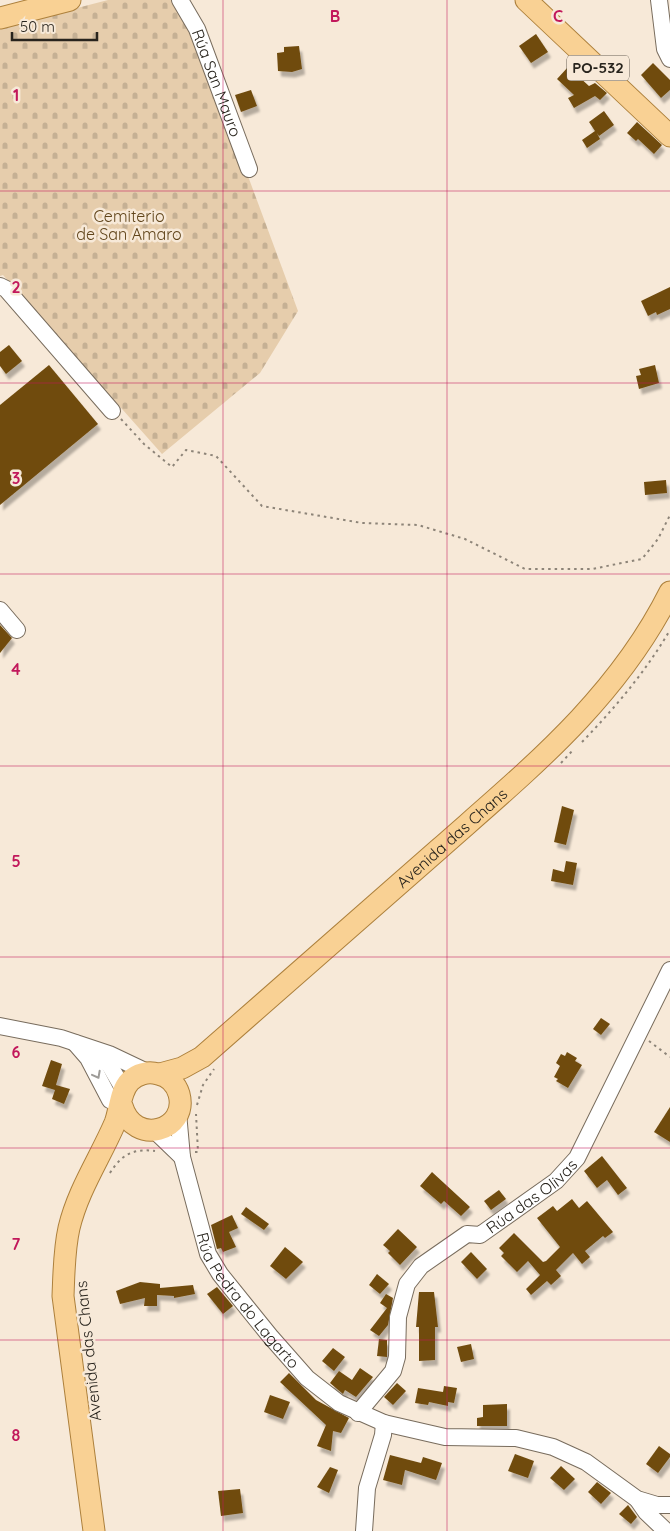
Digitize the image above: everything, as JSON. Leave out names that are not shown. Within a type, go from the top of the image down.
[{"type":"main road","points":[[0,18],[70,0]]},
{"type":"main road","name":"PO-532","points":[[526,0],[670,136]]},
{"type":"main road","name":"Avenida das Chans","points":[[94,1531],[66,1330],[64,1267],[68,1235],[76,1205],[100,1158],[123,1098],[136,1076],[154,1074],[202,1057],[560,740],[617,678],[658,617],[670,592]]},
{"type":"main road","name":"Avenida das Chans","points":[[100,1158],[118,1142],[132,1134],[150,1131],[172,1121],[202,1057]]},
{"type":"main road","points":[[154,1074],[174,1084],[179,1106]]},
{"type":"main road","points":[[123,1098],[128,1120],[150,1131]]},
{"type":"street","name":"Rúa San Mauro","points":[[180,0],[197,29],[249,169]]},
{"type":"street","points":[[659,0],[666,27],[666,49],[670,59]]},
{"type":"street","points":[[0,286],[6,289],[112,410]]},
{"type":"street","points":[[0,610],[17,630]]},
{"type":"street","name":"Rúa das Olivas","points":[[358,1413],[393,1371],[397,1357],[398,1317],[407,1284],[421,1266],[467,1234],[480,1235],[556,1181],[577,1158],[670,970]]},
{"type":"street","points":[[0,1026],[74,1042],[154,1074]]},
{"type":"street","points":[[74,1042],[88,1058],[110,1100],[123,1098],[110,1066],[93,1049]]},
{"type":"street","name":"Rúa Pedra do Lagarto","points":[[179,1106],[182,1157],[208,1254],[220,1274],[307,1378],[339,1403],[384,1423],[445,1437],[516,1438],[554,1447],[586,1462],[637,1499]]},
{"type":"street","points":[[150,1131],[182,1157]]},
{"type":"street","points":[[364,1531],[367,1488],[384,1423]]},
{"type":"street","points":[[637,1499],[658,1505],[670,1505]]},
{"type":"street","points":[[637,1499],[646,1512],[666,1531]]},
{"type":"path","points":[[112,410],[144,444],[172,467],[186,450],[216,456],[262,506],[362,523],[418,525],[465,539],[525,569],[592,569],[642,559],[658,539],[670,514]]},
{"type":"path","points":[[639,1034],[670,1056]]},
{"type":"path","points":[[107,1178],[116,1164],[130,1152],[141,1149],[155,1151],[171,1161],[182,1157]]},
{"type":"green space","name":"Cemiterio de San Amaro","points":[[108,0],[174,0],[194,32],[229,128],[226,132],[228,138],[235,141],[298,311],[260,373],[162,454],[3,275],[0,276],[0,28]]},
{"type":"building","points":[[536,34],[548,52],[531,63],[519,46]]},
{"type":"building","points":[[299,46],[302,69],[292,72],[278,71],[277,53],[284,52],[284,47]]},
{"type":"building","points":[[653,63],[670,80],[670,90],[661,98],[641,75]]},
{"type":"building","points":[[568,67],[589,86],[595,83],[607,93],[600,100],[595,96],[574,108],[568,98],[574,95],[557,79]]},
{"type":"building","points":[[251,90],[257,106],[241,112],[235,95]]},
{"type":"building","points":[[604,111],[614,125],[599,136],[597,133],[600,139],[587,148],[582,140],[595,131],[589,122]]},
{"type":"building","points":[[637,122],[662,145],[654,154],[638,139],[636,141],[627,133]]},
{"type":"building","points":[[670,287],[670,309],[657,315],[656,312],[648,316],[641,301]]},
{"type":"building","points":[[9,345],[22,361],[6,374],[0,366],[0,352]]},
{"type":"building","points":[[49,365],[98,424],[0,505],[0,405]]},
{"type":"building","points":[[655,365],[659,383],[639,389],[636,376],[641,375],[639,369]]},
{"type":"building","points":[[666,480],[667,493],[645,495],[644,482]]},
{"type":"building","points":[[0,625],[12,638],[0,653]]},
{"type":"building","points":[[562,806],[574,810],[566,845],[554,842]]},
{"type":"building","points":[[566,861],[577,863],[573,885],[551,881],[553,869],[564,872]]},
{"type":"building","points":[[601,1018],[610,1024],[601,1035],[593,1029]]},
{"type":"building","points":[[567,1052],[577,1058],[575,1061],[582,1065],[568,1088],[556,1081],[558,1079],[554,1077],[560,1066],[556,1063],[561,1054],[565,1056]]},
{"type":"building","points":[[51,1060],[62,1064],[56,1085],[70,1089],[64,1104],[52,1099],[55,1090],[42,1086]]},
{"type":"building","points":[[670,1107],[670,1142],[654,1132]]},
{"type":"building","points":[[602,1156],[627,1188],[618,1195],[607,1180],[597,1188],[584,1171]]},
{"type":"building","points":[[432,1172],[470,1207],[461,1216],[444,1201],[441,1204],[420,1186]]},
{"type":"building","points":[[499,1190],[506,1199],[491,1210],[484,1201]]},
{"type":"building","points":[[572,1199],[579,1208],[587,1201],[613,1232],[605,1238],[603,1236],[585,1251],[590,1257],[582,1264],[573,1253],[556,1270],[561,1276],[551,1285],[547,1281],[531,1295],[526,1289],[540,1275],[528,1261],[517,1272],[501,1256],[504,1253],[499,1248],[514,1233],[543,1262],[546,1261],[560,1247],[537,1218],[553,1206],[557,1211]]},
{"type":"building","points":[[246,1207],[269,1224],[264,1230],[241,1214]]},
{"type":"building","points":[[232,1215],[238,1228],[229,1232],[236,1247],[223,1252],[221,1248],[217,1249],[211,1225]]},
{"type":"building","points":[[398,1229],[417,1247],[400,1265],[383,1245]]},
{"type":"building","points":[[285,1247],[303,1262],[286,1279],[270,1266]]},
{"type":"building","points":[[471,1252],[487,1269],[477,1279],[461,1262]]},
{"type":"building","points":[[377,1274],[389,1284],[380,1294],[369,1285]]},
{"type":"building","points":[[140,1282],[160,1284],[160,1288],[193,1285],[195,1294],[174,1298],[174,1296],[157,1295],[157,1306],[144,1306],[145,1298],[120,1304],[116,1291]]},
{"type":"building","points":[[217,1287],[233,1306],[223,1314],[207,1294]]},
{"type":"building","points":[[419,1292],[434,1292],[438,1327],[435,1327],[435,1360],[419,1361],[419,1327],[416,1327]]},
{"type":"building","points":[[386,1294],[393,1298],[388,1325],[379,1336],[370,1330],[387,1308],[380,1303]]},
{"type":"building","points":[[379,1339],[387,1340],[387,1357],[377,1356]]},
{"type":"building","points":[[471,1344],[474,1359],[461,1362],[457,1347]]},
{"type":"building","points":[[333,1348],[345,1357],[334,1371],[322,1361]]},
{"type":"building","points":[[360,1368],[373,1377],[356,1397],[345,1390],[343,1394],[330,1383],[339,1371],[352,1380]]},
{"type":"building","points":[[289,1373],[316,1400],[349,1418],[341,1433],[333,1431],[331,1451],[317,1446],[326,1425],[280,1382]]},
{"type":"building","points":[[397,1383],[406,1391],[393,1405],[384,1397]]},
{"type":"building","points":[[444,1386],[457,1388],[454,1403],[448,1402],[448,1406],[429,1402],[428,1405],[415,1403],[418,1388],[443,1392]]},
{"type":"building","points":[[270,1395],[290,1402],[283,1419],[264,1412]]},
{"type":"building","points":[[507,1404],[507,1426],[477,1426],[477,1418],[483,1417],[483,1405]]},
{"type":"building","points":[[659,1446],[670,1454],[670,1457],[658,1473],[646,1464]]},
{"type":"building","points":[[515,1454],[534,1461],[528,1478],[508,1471]]},
{"type":"building","points":[[390,1455],[421,1463],[423,1457],[442,1463],[436,1480],[405,1470],[402,1485],[383,1480]]},
{"type":"building","points":[[561,1466],[575,1479],[564,1490],[550,1478]]},
{"type":"building","points":[[330,1467],[338,1470],[329,1493],[317,1487]]},
{"type":"building","points":[[597,1482],[611,1493],[601,1504],[588,1492]]},
{"type":"building","points":[[240,1489],[243,1513],[221,1516],[218,1491]]},
{"type":"building","points":[[628,1505],[637,1517],[631,1524],[619,1514]]}]
